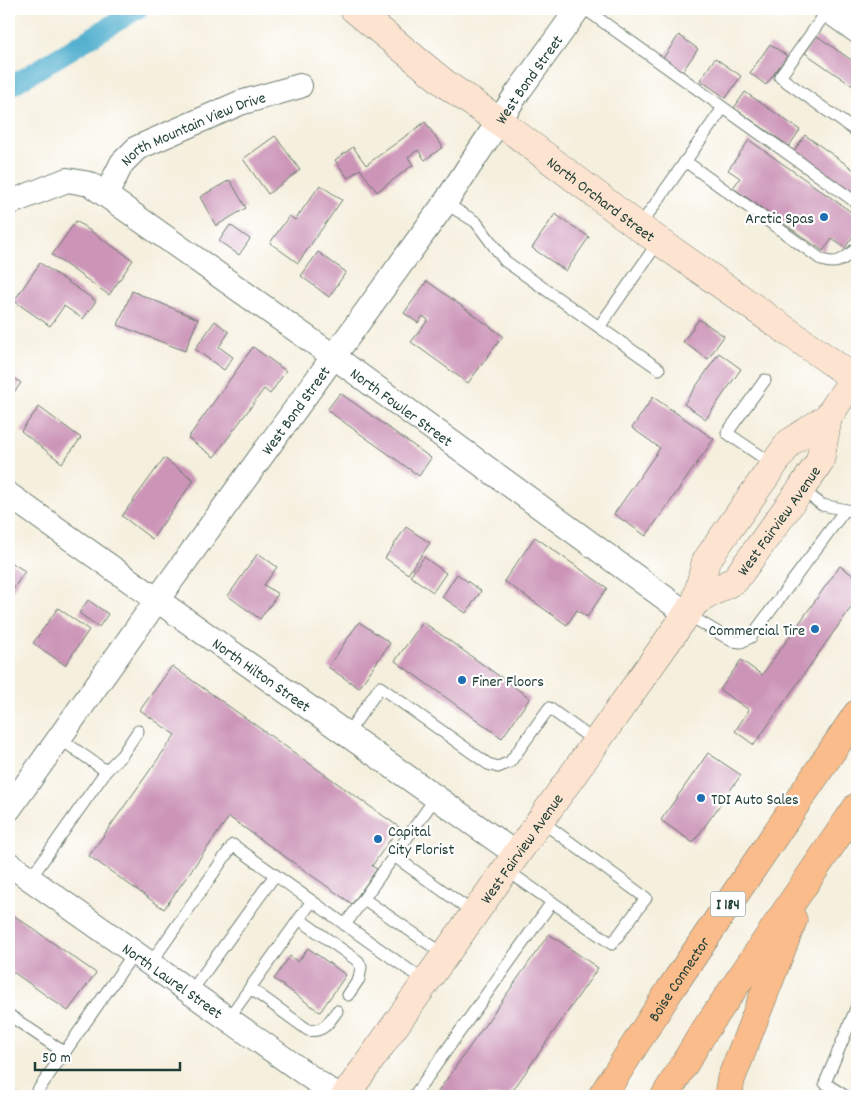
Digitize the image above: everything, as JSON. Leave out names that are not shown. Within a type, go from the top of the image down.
[{"type":"highway","name":"Boise Connector","points":[[602,1096],[670,990],[857,714]]},
{"type":"highway","points":[[664,1096],[703,1033],[857,807]]},
{"type":"highway","points":[[728,1096],[731,1079],[811,874]]},
{"type":"main road","name":"North Orchard Street","points":[[354,9],[447,85],[499,121],[649,234],[856,377]]},
{"type":"main road","name":"West Fairview Avenue","points":[[346,1095],[692,607],[706,561],[789,442],[828,417],[856,377]]},
{"type":"main road","name":"West Fairview Avenue","points":[[692,607],[735,580],[801,489],[820,461],[828,417]]},
{"type":"street","name":"West Bond Street","points":[[9,809],[157,600],[445,203],[518,92],[578,9]]},
{"type":"street","points":[[827,9],[857,31]]},
{"type":"street","name":"North Mountain View Drive","points":[[98,190],[137,148],[240,103],[300,86]]},
{"type":"street","points":[[9,203],[67,180],[98,190]]},
{"type":"street","name":"North Fowler Street","points":[[98,190],[692,607]]},
{"type":"street","name":"North Hilton Street","points":[[9,495],[436,797],[511,862]]},
{"type":"street","name":"North Laurel Street","points":[[9,864],[190,993],[346,1095]]},
{"type":"lane","points":[[585,9],[857,203]]},
{"type":"lane","points":[[827,9],[780,76],[857,132]]},
{"type":"lane","points":[[599,327],[649,234],[685,161],[724,108]]},
{"type":"lane","points":[[685,161],[822,260],[830,263],[840,261],[857,248]]},
{"type":"lane","points":[[445,203],[476,222],[505,261],[659,369]]},
{"type":"lane","points":[[765,380],[727,433],[774,465]]},
{"type":"lane","points":[[801,489],[822,505],[857,512]]},
{"type":"lane","points":[[692,607],[732,641],[741,642],[751,637],[845,510]]},
{"type":"lane","points":[[347,734],[380,687],[488,764],[498,767],[510,762],[549,708],[596,742]]},
{"type":"lane","points":[[30,880],[106,771],[122,755],[138,731]]},
{"type":"lane","points":[[59,738],[106,771]]},
{"type":"lane","points":[[345,925],[436,797]]},
{"type":"lane","points":[[511,862],[552,902],[612,944],[646,898],[540,820]]},
{"type":"lane","points":[[34,1096],[65,1053],[233,845],[426,982]]},
{"type":"lane","points":[[394,856],[474,913]]},
{"type":"lane","points":[[190,993],[275,875]]},
{"type":"lane","points":[[364,898],[445,955]]},
{"type":"lane","points":[[228,1019],[312,901]]},
{"type":"lane","points":[[414,1096],[552,902]]},
{"type":"lane","points":[[299,920],[358,961],[361,967],[359,979],[348,995]]},
{"type":"lane","points":[[250,988],[308,1030],[314,1031],[324,1028],[337,1011]]},
{"type":"lane","points":[[840,1095],[825,1083],[857,1006]]},
{"type":"lane","points":[[9,1014],[65,1053]]},
{"type":"building","points":[[679,35],[698,49],[682,72],[663,58]]},
{"type":"building","points":[[817,36],[857,64],[857,89],[805,53]]},
{"type":"building","points":[[770,44],[787,56],[766,85],[750,73]]},
{"type":"building","points":[[715,58],[741,76],[726,98],[700,80]]},
{"type":"building","points":[[745,92],[800,130],[789,146],[734,108]]},
{"type":"building","points":[[425,122],[443,147],[425,160],[418,150],[408,157],[413,165],[377,192],[360,169],[348,178],[335,160],[353,147],[366,165]]},
{"type":"building","points":[[805,135],[857,172],[857,196],[794,151]]},
{"type":"building","points":[[275,136],[300,170],[268,194],[243,159]]},
{"type":"building","points":[[749,140],[857,216],[857,230],[845,248],[832,239],[823,251],[733,188],[740,178],[728,170]]},
{"type":"building","points":[[230,180],[246,208],[216,226],[200,197]]},
{"type":"building","points":[[320,185],[342,200],[298,263],[270,243],[289,216],[295,220]]},
{"type":"building","points":[[555,214],[589,237],[566,271],[532,248]]},
{"type":"building","points":[[76,221],[133,260],[109,295],[52,255]]},
{"type":"building","points":[[230,225],[250,239],[239,255],[219,241]]},
{"type":"building","points":[[318,252],[346,272],[329,297],[301,276]]},
{"type":"building","points":[[40,263],[96,301],[83,319],[64,306],[50,326],[14,301]]},
{"type":"building","points":[[427,281],[503,336],[468,383],[411,342],[428,320],[423,316],[418,323],[404,313]]},
{"type":"building","points":[[132,291],[198,319],[185,351],[118,325]]},
{"type":"building","points":[[699,319],[724,336],[708,359],[683,342]]},
{"type":"building","points":[[215,321],[229,332],[219,347],[233,357],[224,370],[195,349]]},
{"type":"building","points":[[253,347],[286,371],[270,394],[264,389],[214,457],[188,438]]},
{"type":"building","points":[[719,353],[741,369],[706,419],[684,404]]},
{"type":"building","points":[[9,374],[21,383],[9,399]]},
{"type":"building","points":[[340,393],[431,458],[419,476],[327,410]]},
{"type":"building","points":[[653,397],[714,439],[646,536],[614,514],[660,448],[632,428]]},
{"type":"building","points":[[39,407],[81,438],[62,463],[21,431]]},
{"type":"building","points":[[164,458],[194,480],[152,539],[122,516]]},
{"type":"building","points":[[406,527],[430,543],[408,574],[385,558]]},
{"type":"building","points":[[535,537],[607,588],[587,617],[577,610],[567,625],[504,581]]},
{"type":"building","points":[[258,553],[277,567],[264,585],[278,594],[260,619],[228,596]]},
{"type":"building","points":[[424,557],[446,573],[433,592],[410,576]]},
{"type":"building","points":[[12,563],[25,571],[12,591],[9,588],[9,568]]},
{"type":"building","name":"Commercial Tire","points":[[840,566],[857,578],[857,599],[754,745],[735,731],[749,710],[720,690],[741,660],[762,675]]},
{"type":"building","points":[[457,574],[481,591],[466,613],[442,597]]},
{"type":"building","points":[[88,600],[108,614],[99,627],[79,613]]},
{"type":"building","points":[[58,608],[89,630],[65,665],[33,643]]},
{"type":"building","points":[[359,622],[390,643],[359,688],[328,667]]},
{"type":"building","name":"Finer Floors","points":[[423,622],[530,698],[502,738],[395,661]]},
{"type":"building","points":[[172,666],[399,827],[372,866],[377,869],[352,904],[229,817],[164,909],[89,856],[175,735],[140,710]]},
{"type":"building","name":"TDI Auto Sales","points":[[708,753],[741,775],[693,843],[661,820]]},
{"type":"building","points":[[9,912],[96,973],[68,1011],[9,969]]},
{"type":"building","points":[[549,934],[598,968],[509,1096],[435,1096]]},
{"type":"building","points":[[308,948],[346,975],[320,1012],[274,979],[290,956],[298,962]]},
{"type":"waterway","points":[[9,87],[138,9]]},
{"type":"place","name":"Arctic Spas","points":[[824,217]]},
{"type":"place","name":"Commercial Tire","points":[[815,629]]},
{"type":"place","name":"Finer Floors","points":[[462,680]]},
{"type":"place","name":"TDI Auto Sales","points":[[701,798]]},
{"type":"place","name":"Capital City Florist","points":[[378,839]]}]
